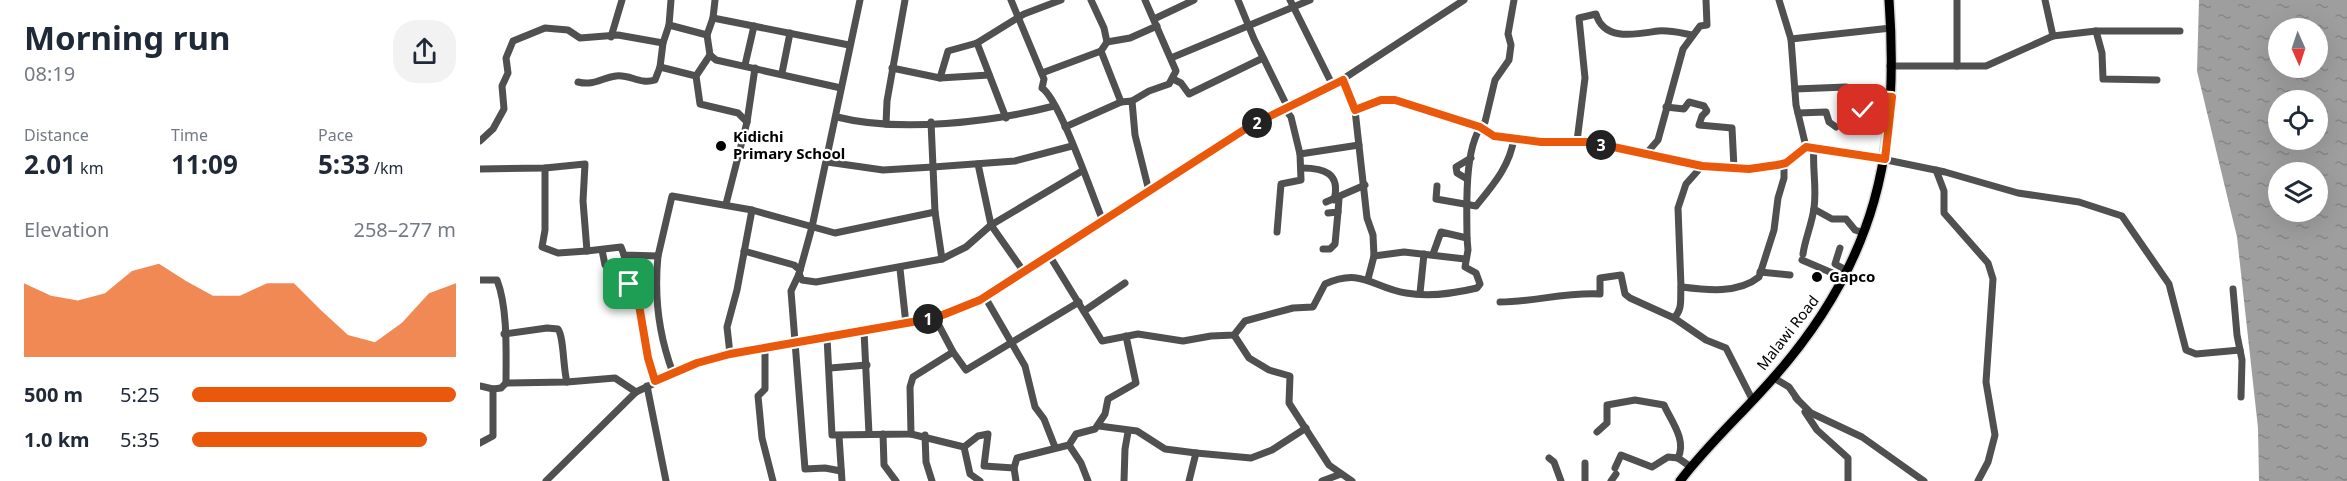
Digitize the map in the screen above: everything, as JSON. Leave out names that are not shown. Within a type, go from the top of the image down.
[{"type":"main road","name":"Malawi Road","points":[[1680,481],[1752,399],[1774,378],[1813,329],[1846,274],[1864,233],[1885,159],[1892,97],[1889,0]]},
{"type":"street","points":[[611,37],[622,0]]},
{"type":"street","points":[[578,82],[596,84],[620,76],[647,83],[655,80],[669,25],[671,0]]},
{"type":"street","points":[[715,0],[713,18],[707,35],[710,56],[696,76],[700,104],[738,113],[747,122]]},
{"type":"street","points":[[841,471],[825,468],[805,469],[791,291],[812,226],[837,117],[849,45],[860,0]]},
{"type":"street","points":[[886,124],[892,68],[905,0]]},
{"type":"street","points":[[1011,0],[1042,73],[1044,79],[1042,88],[1065,127],[1103,221]]},
{"type":"street","points":[[940,78],[948,51],[977,43],[1019,17],[1061,0]]},
{"type":"street","points":[[1042,73],[1101,51],[1107,42],[1104,28],[1091,0]]},
{"type":"street","points":[[1065,127],[1121,102],[1132,101],[1149,91],[1169,84],[1173,79],[1176,71],[1145,0]]},
{"type":"street","points":[[1107,42],[1130,38],[1194,0]]},
{"type":"street","points":[[1238,0],[1250,25],[1249,29],[1291,117],[1300,154],[1301,180],[1281,184],[1277,232]]},
{"type":"street","points":[[1290,0],[1332,84]]},
{"type":"street","points":[[1171,58],[1310,0]]},
{"type":"street","points":[[548,481],[636,392],[673,373],[697,363],[730,354],[935,318],[985,297],[1250,126],[1343,80],[1464,0]]},
{"type":"street","points":[[1049,255],[1102,341],[1150,334],[1183,341],[1234,335],[1245,321],[1293,308],[1312,307],[1325,284],[1357,276],[1407,293],[1477,288],[1480,284],[1476,273],[1465,267],[1468,250],[1467,179],[1471,158],[1480,127],[1485,122],[1495,80],[1509,60],[1511,45],[1508,34],[1514,0]]},
{"type":"street","points":[[1645,155],[1658,140],[1678,62],[1692,35],[1700,26],[1707,25],[1706,0]]},
{"type":"street","points":[[1779,0],[1791,39],[1798,113],[1806,147]]},
{"type":"street","points":[[1957,0],[1957,66]]},
{"type":"street","points":[[2045,0],[2053,36]]},
{"type":"street","points":[[1577,141],[1585,78],[1579,18],[1596,14],[1603,26],[1618,35],[1644,35],[1668,31],[1692,35]]},
{"type":"street","points":[[713,18],[849,45]]},
{"type":"street","points":[[669,25],[707,35]]},
{"type":"street","points":[[745,65],[754,26]]},
{"type":"street","points":[[480,141],[493,129],[504,109],[502,86],[508,73],[506,58],[513,41],[545,28],[568,30],[580,38],[618,35],[663,43]]},
{"type":"street","points":[[1791,39],[1891,28]]},
{"type":"street","points":[[1890,66],[1986,66],[2053,36],[2096,31],[2180,31]]},
{"type":"street","points":[[2096,31],[2102,53],[2103,79],[2157,80]]},
{"type":"street","points":[[782,73],[790,33]]},
{"type":"street","points":[[977,43],[1006,118]]},
{"type":"street","points":[[1101,51],[1121,102]]},
{"type":"street","points":[[710,56],[716,60],[841,88]]},
{"type":"street","points":[[1173,79],[1181,83],[1189,94],[1263,58]]},
{"type":"street","points":[[660,67],[696,76]]},
{"type":"street","points":[[726,204],[747,122],[755,68]]},
{"type":"street","points":[[892,68],[940,78],[989,75]]},
{"type":"street","points":[[1343,80],[1355,110],[1374,256],[1368,279]]},
{"type":"street","points":[[1795,89],[1846,87]]},
{"type":"street","points":[[1859,116],[1863,110],[1876,106],[1877,96],[1892,97]]},
{"type":"street","points":[[1355,110],[1381,100],[1395,100],[1480,127],[1494,136],[1541,142],[1577,141],[1702,166],[1754,169],[1784,164],[1806,147],[1814,147],[1936,170],[2018,193],[2079,202],[2121,216],[2169,284],[2186,350],[2196,354],[2240,350]]},
{"type":"street","points":[[1132,101],[1135,135],[1149,191]]},
{"type":"street","points":[[1666,107],[1684,109],[1689,102],[1704,106],[1707,111],[1702,116],[1699,125],[1732,128],[1734,168]]},
{"type":"street","points":[[837,117],[865,124],[931,122],[1006,118],[1054,106]]},
{"type":"street","points":[[1798,113],[1826,112],[1829,122],[1836,127]]},
{"type":"street","points":[[931,122],[935,212],[942,259]]},
{"type":"street","points":[[1437,186],[1437,199],[1467,207],[1476,206],[1503,171],[1511,156],[1514,138]]},
{"type":"street","points":[[1300,154],[1359,145]]},
{"type":"street","points":[[827,162],[883,170],[933,167],[1015,161],[1072,146]]},
{"type":"street","points":[[1814,147],[1812,169],[1815,178],[1814,209],[1803,257],[1846,274]]},
{"type":"street","points":[[1467,179],[1457,173],[1456,167],[1471,158]]},
{"type":"street","points":[[480,169],[545,168],[585,164],[583,201],[587,251]]},
{"type":"street","points":[[978,164],[992,225],[1024,272]]},
{"type":"street","points":[[1681,287],[1701,290],[1724,289],[1755,280],[1760,272],[1774,230],[1778,198],[1784,178],[1784,164]]},
{"type":"street","points":[[1674,318],[1679,313],[1681,303],[1677,215],[1686,184],[1702,166]]},
{"type":"street","points":[[545,168],[545,230],[542,247],[558,253],[621,247],[630,290],[635,291],[638,299],[648,358],[655,381]]},
{"type":"street","points":[[1302,168],[1323,168],[1329,172],[1336,191],[1333,200],[1338,212],[1335,244],[1330,249],[1323,249]]},
{"type":"street","points":[[1936,170],[1944,192],[1944,213],[1988,263],[1993,279],[1986,382],[1995,435],[1988,462],[1978,481]]},
{"type":"street","points":[[744,251],[794,265],[802,280],[816,282],[900,269],[942,259],[966,247],[992,225],[1082,171]]},
{"type":"street","points":[[1333,200],[1365,185]]},
{"type":"street","points":[[673,373],[666,355],[656,300],[658,256],[672,196],[726,204],[836,232],[935,212]]},
{"type":"street","points":[[1814,209],[1832,219],[1846,219],[1854,230],[1864,233]]},
{"type":"street","points":[[730,354],[727,327],[752,210]]},
{"type":"street","points":[[1328,213],[1338,212]]},
{"type":"street","points":[[1433,254],[1441,232],[1467,238]]},
{"type":"street","points":[[1840,248],[1835,264],[1846,274]]},
{"type":"street","points":[[602,250],[605,265],[627,275]]},
{"type":"street","points":[[1374,256],[1404,252],[1465,259]]},
{"type":"street","points":[[1420,293],[1424,254]]},
{"type":"street","points":[[624,255],[658,256]]},
{"type":"street","points":[[900,269],[906,324]]},
{"type":"street","points":[[1760,272],[1791,275]]},
{"type":"street","points":[[1500,302],[1530,302],[1543,296],[1600,294],[1600,278],[1621,275],[1625,294],[1674,318],[1706,340],[1726,348],[1752,399]]},
{"type":"street","points":[[480,280],[497,280],[501,290],[506,383]]},
{"type":"street","points":[[1084,311],[1125,283]]},
{"type":"street","points":[[2233,289],[2242,360],[2241,397]]},
{"type":"street","points":[[985,297],[1012,342],[1029,377],[1035,407],[1044,418],[1055,447]]},
{"type":"street","points":[[935,318],[953,352],[966,370],[1079,302]]},
{"type":"street","points":[[504,334],[547,328],[558,329],[562,337],[563,369],[567,382]]},
{"type":"street","points":[[864,331],[869,434]]},
{"type":"street","points":[[1234,335],[1250,358],[1269,370],[1290,376],[1289,403],[1329,465],[1353,481]]},
{"type":"street","points":[[827,336],[832,435],[925,435],[946,445],[964,447],[978,436],[988,434],[984,466],[1014,468]]},
{"type":"street","points":[[1099,426],[1108,399],[1136,384],[1126,336]]},
{"type":"street","points":[[765,349],[765,389],[758,396],[762,438],[772,481]]},
{"type":"street","points":[[911,434],[910,387],[913,377],[953,352]]},
{"type":"street","points":[[830,368],[867,364]]},
{"type":"street","points":[[480,386],[493,389],[501,388],[506,383],[615,378],[636,392]]},
{"type":"street","points":[[1774,378],[1789,387],[1817,430],[1848,458],[1848,481]]},
{"type":"street","points":[[647,386],[666,481]]},
{"type":"street","points":[[480,443],[493,436],[493,389]]},
{"type":"street","points":[[1796,398],[1811,413],[1862,437],[1923,481]]},
{"type":"street","points":[[1596,432],[1607,423],[1607,405],[1635,400],[1664,405],[1681,441],[1682,451],[1678,458]]},
{"type":"street","points":[[1016,481],[1014,468],[1017,458],[1069,445],[1076,434],[1099,426],[1128,432],[1137,431],[1165,449],[1251,458],[1272,450],[1306,428]]},
{"type":"street","points":[[1124,481],[1128,432]]},
{"type":"street","points":[[883,434],[884,465],[897,481]]},
{"type":"street","points":[[925,435],[926,462],[932,481]]},
{"type":"street","points":[[839,436],[842,481]]},
{"type":"street","points":[[1069,445],[1081,463],[1088,481]]},
{"type":"street","points":[[964,447],[970,474],[980,481]]},
{"type":"street","points":[[1189,481],[1196,453]]},
{"type":"street","points":[[1611,481],[1621,455],[1652,467],[1668,457],[1678,458],[1691,467]]},
{"type":"street","points":[[1549,458],[1554,462],[1561,481]]},
{"type":"street","points":[[1585,463],[1585,481]]},
{"type":"street","points":[[1322,481],[1341,474]]},
{"type":"water","points":[[2199,0],[2347,0],[2347,481],[2259,481],[2258,428],[2237,237],[2197,71]]},
{"type":"place","name":"Kidichi Primary School","points":[[721,146]]},
{"type":"place","name":"Gapco","points":[[1817,277]]},
{"type":"route","points":[[629,284],[630,290],[635,291],[638,299],[648,358],[655,381],[697,363],[730,354],[943,316],[985,297],[1250,126],[1343,80],[1355,110],[1381,100],[1395,100],[1480,127],[1494,136],[1541,142],[1590,142],[1653,158],[1702,166],[1749,169],[1786,163],[1806,147],[1839,150],[1885,159],[1892,97],[1877,96],[1876,106],[1863,110]]}]
